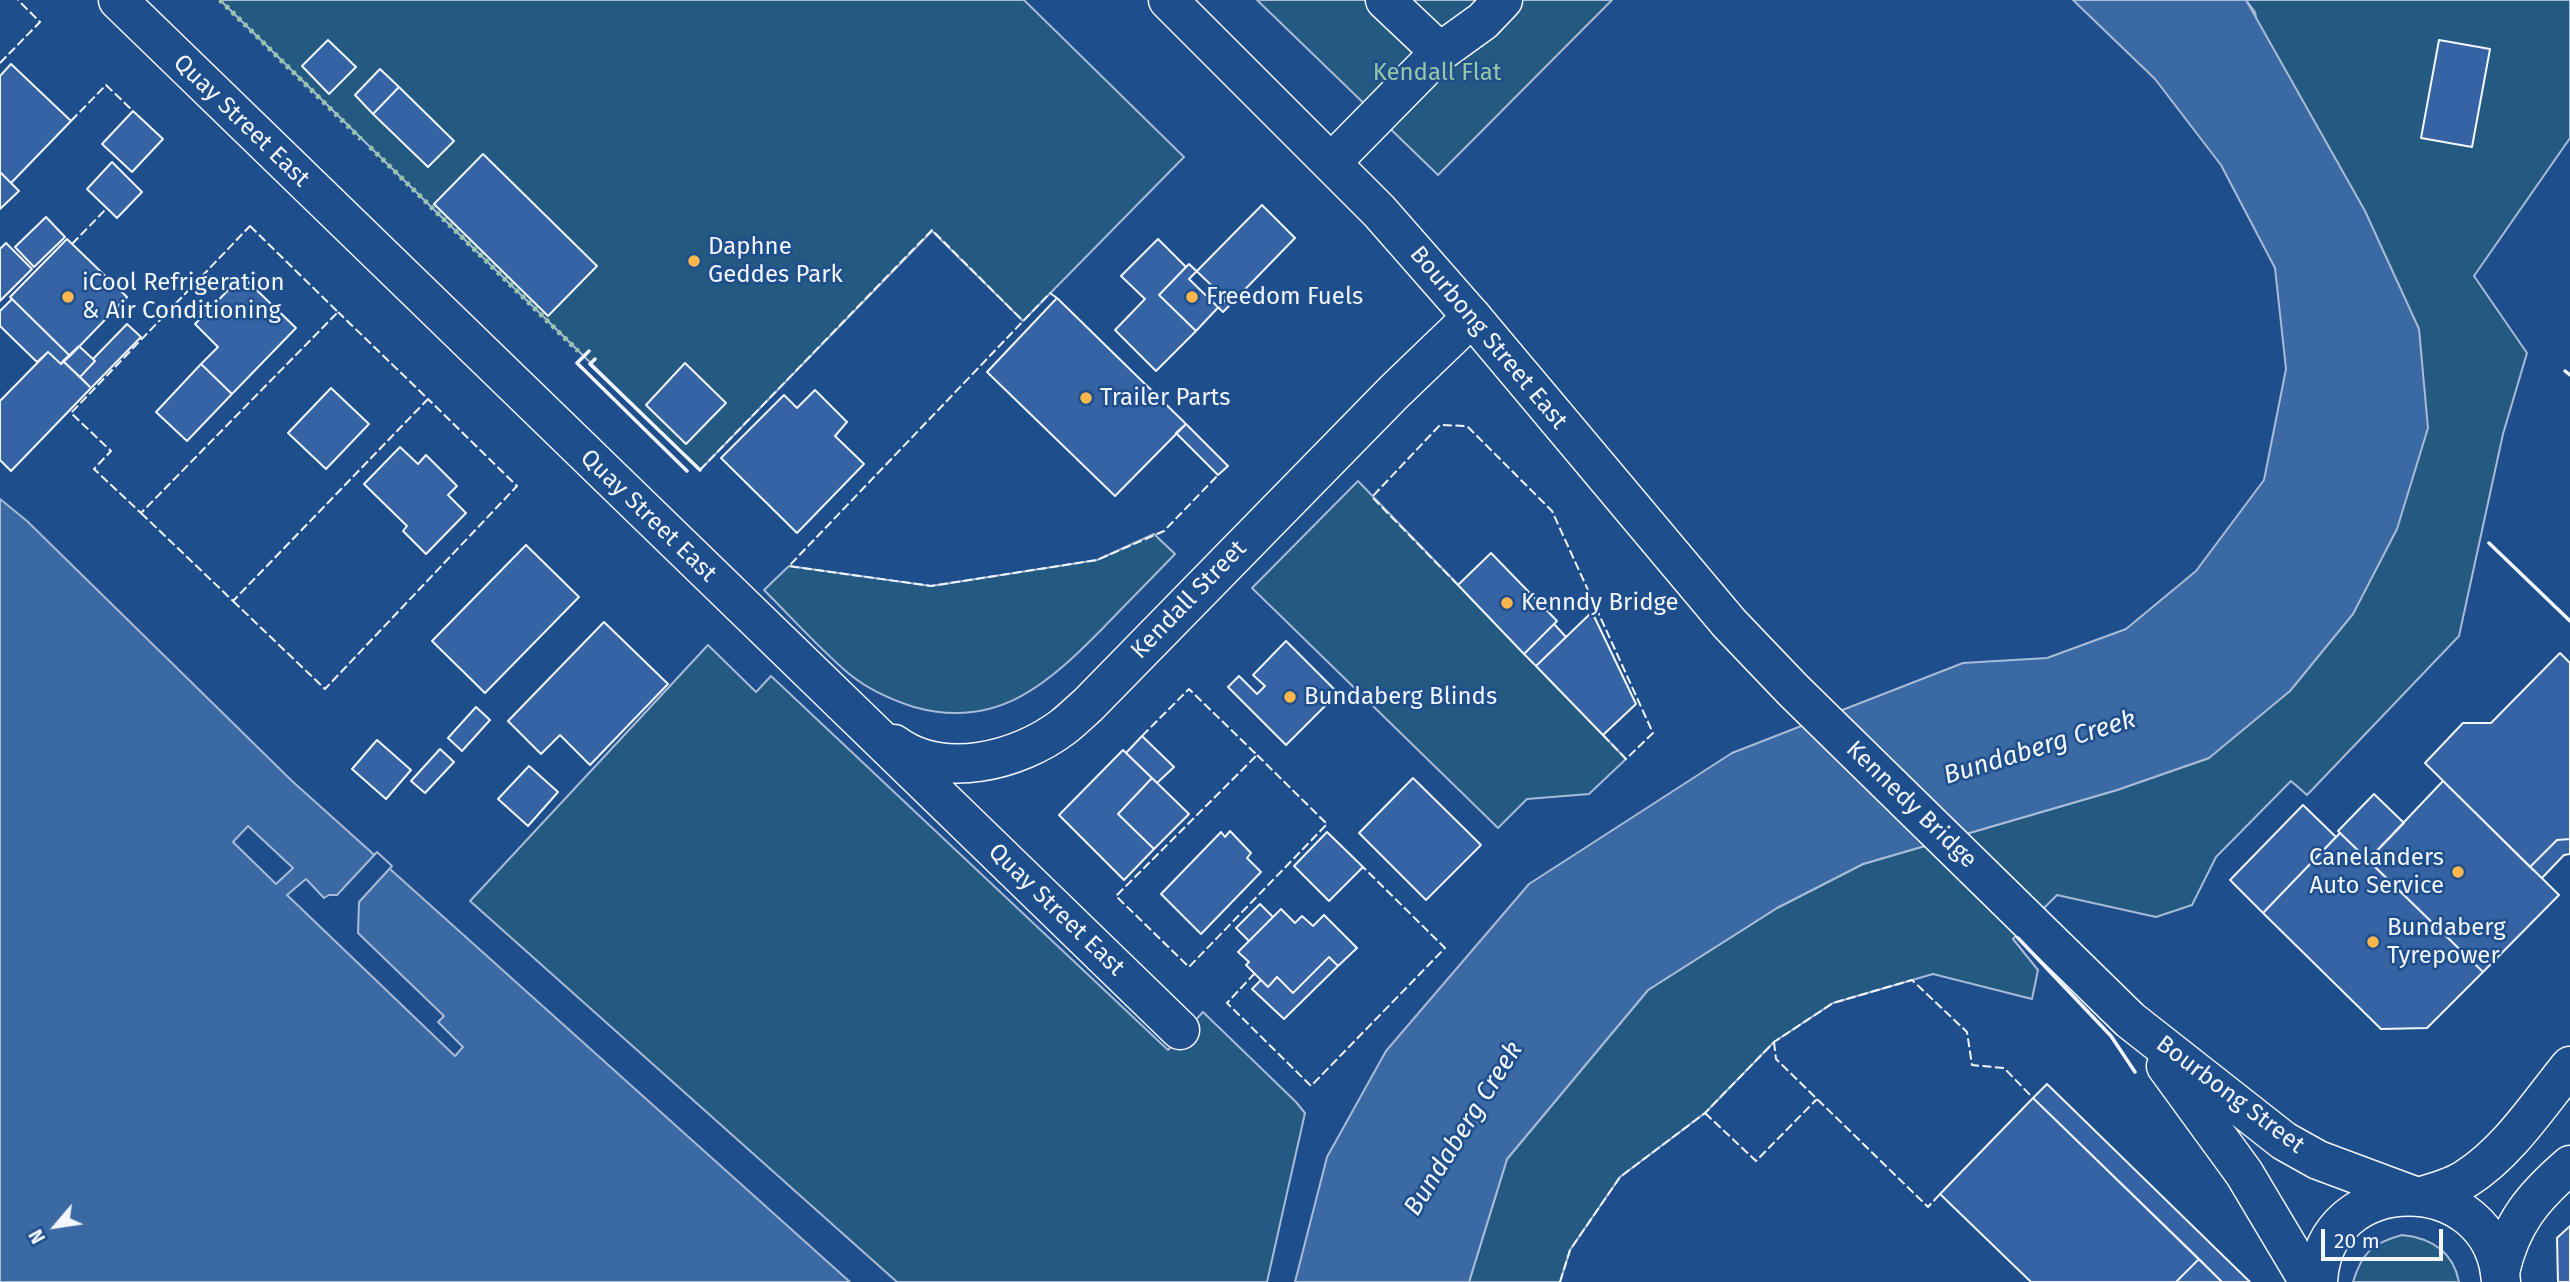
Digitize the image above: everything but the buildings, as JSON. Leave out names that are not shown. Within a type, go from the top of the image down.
[{"type":"street","name":"Quay Street East","points":[[118,0],[1180,1031]]},
{"type":"street","name":"Bourbong Street East","points":[[1168,0],[1379,211],[1472,317],[1729,623],[1793,690]]},
{"type":"street","points":[[1385,0],[1440,52]]},
{"type":"street","points":[[1332,162],[1440,52],[1483,21],[1503,0]]},
{"type":"street","name":"Kendall Street","points":[[861,720],[901,750],[931,761],[962,764],[1001,758],[1028,747],[1062,727],[1088,705],[1394,392],[1472,317]]},
{"type":"street","name":"Kennedy Bridge","points":[[1793,690],[2029,920]]},
{"type":"street","name":"Bourbong Street","points":[[2029,920],[2130,1020],[2284,1142],[2318,1160],[2450,1204],[2473,1221],[2491,1245],[2501,1277]]},
{"type":"street","name":"Bourbong Street","points":[[2130,1020],[2244,1173],[2309,1282]]},
{"type":"street","points":[[2318,1282],[2327,1246],[2342,1225],[2362,1208],[2386,1198],[2417,1195],[2457,1184],[2488,1162],[2570,1066]]},
{"type":"street","points":[[2501,1277],[2506,1248],[2513,1230],[2543,1188],[2570,1165]]},
{"type":"green space","name":"Daphne Geddes Park","points":[[220,0],[1024,0],[1184,157],[1023,321],[932,231],[700,470]]},
{"type":"green space","name":"Kendall Flat","points":[[1257,0],[1612,0],[1438,175]]},
{"type":"green space","points":[[2246,0],[2570,0],[2570,138],[2474,276],[2527,353],[2503,434],[2459,636],[2307,795],[2291,781],[2216,857],[2192,905],[2156,917],[2057,895],[2013,939],[2038,970],[2032,999],[1933,974],[1833,1003],[1774,1042],[1705,1113],[1620,1177],[1570,1250],[1560,1282],[1469,1282],[1507,1159],[1648,990],[1777,908],[1863,864],[2117,790],[2209,758],[2353,614],[2255,12]]},
{"type":"green space","points":[[1358,481],[1626,759],[1589,794],[1527,799],[1498,828],[1252,588]]},
{"type":"green space","points":[[1154,534],[1175,554],[1084,647],[1042,683],[1020,697],[997,707],[972,712],[944,713],[914,707],[871,689],[837,663],[764,590],[789,566],[931,586],[1097,560]]},
{"type":"green space","points":[[708,645],[756,692],[771,676],[1168,1050],[1203,1012],[1296,1102],[1305,1113],[1267,1282],[897,1282],[470,901]]},
{"type":"green space","points":[[2402,1235],[2422,1239],[2439,1248],[2452,1262],[2459,1282],[2353,1282],[2360,1264],[2370,1251],[2383,1242]]},
{"type":"water","name":"Bundaberg Creek","points":[[2073,0],[2246,0],[2365,211],[2419,329],[2428,428],[2397,529],[2353,614],[2290,691],[2209,758],[2117,790],[1863,864],[1777,908],[1648,990],[1507,1159],[1469,1282],[1295,1282],[1327,1157],[1386,1051],[1529,884],[1732,753],[1963,663],[2047,658],[2126,629],[2196,571],[2264,480],[2286,369],[2275,268],[2221,165],[2155,79]]},
{"type":"water","points":[[0,499],[27,521],[292,781],[850,1282],[0,1282]]},
{"type":"pier","points":[[248,826],[293,868],[276,884],[233,842]]},
{"type":"pier","points":[[377,852],[392,866],[359,902],[358,933],[444,1016],[438,1022],[463,1047],[455,1056],[287,895],[306,879],[324,898],[337,895]]},
{"type":"hedge","points":[[220,0],[361,139]]},
{"type":"hedge","points":[[370,147],[578,351]]},
{"type":"fence","points":[[0,63],[40,22],[18,0]]},
{"type":"fence","points":[[71,121],[106,85],[133,111]]},
{"type":"fence","points":[[72,244],[107,208]]},
{"type":"fence","points":[[250,226],[338,312],[141,513],[94,469],[111,451],[71,413],[250,226]]},
{"type":"fence","points":[[700,470],[932,230],[1023,321]]},
{"type":"fence","points":[[1057,298],[1050,293],[789,566],[931,586],[1097,560],[1164,531],[1218,475]]},
{"type":"fence","points":[[141,513],[233,601],[428,399],[338,312]]},
{"type":"fence","points":[[233,601],[325,689],[517,486],[428,399]]},
{"type":"fence","points":[[1458,585],[1372,497],[1440,425],[1467,426],[1552,511],[1653,733],[1626,759],[1603,735]]},
{"type":"fence","points":[[1142,736],[1189,689],[1257,755]]},
{"type":"fence","points":[[1257,755],[1327,824],[1189,967],[1116,896],[1257,755]]},
{"type":"fence","points":[[1255,973],[1227,1003],[1311,1086],[1445,948],[1363,867]]},
{"type":"fence","points":[[1560,1282],[1570,1250],[1620,1177],[1705,1113],[1774,1042],[1833,1003],[1912,980],[1967,1032],[1972,1065],[2004,1068],[2033,1098]]},
{"type":"fence","points":[[1774,1042],[1776,1059],[1928,1207],[1940,1194]]},
{"type":"fence","points":[[1705,1113],[1756,1161],[1817,1099]]},
{"type":"wall","points":[[589,351],[577,363],[687,471]]},
{"type":"wall","points":[[595,359],[590,364],[700,470]]},
{"type":"wall","points":[[2565,371],[2570,375]]},
{"type":"wall","points":[[2489,543],[2570,621]]},
{"type":"wall","points":[[2018,938],[2111,1036],[2135,1072]]},
{"type":"place","name":"Daphne Geddes Park","points":[[694,261]]},
{"type":"place","name":"iCool Refrigeration & Air Conditioning","points":[[68,297]]},
{"type":"place","name":"Freedom Fuels","points":[[1192,297]]},
{"type":"place","name":"Trailer Parts","points":[[1086,398]]},
{"type":"place","name":"Kenndy Bridge","points":[[1507,603]]},
{"type":"place","name":"Bundaberg Blinds","points":[[1290,697]]},
{"type":"place","name":"Canelanders Auto Service","points":[[2458,872]]},
{"type":"place","name":"Bundaberg Tyrepower","points":[[2373,942]]}]
